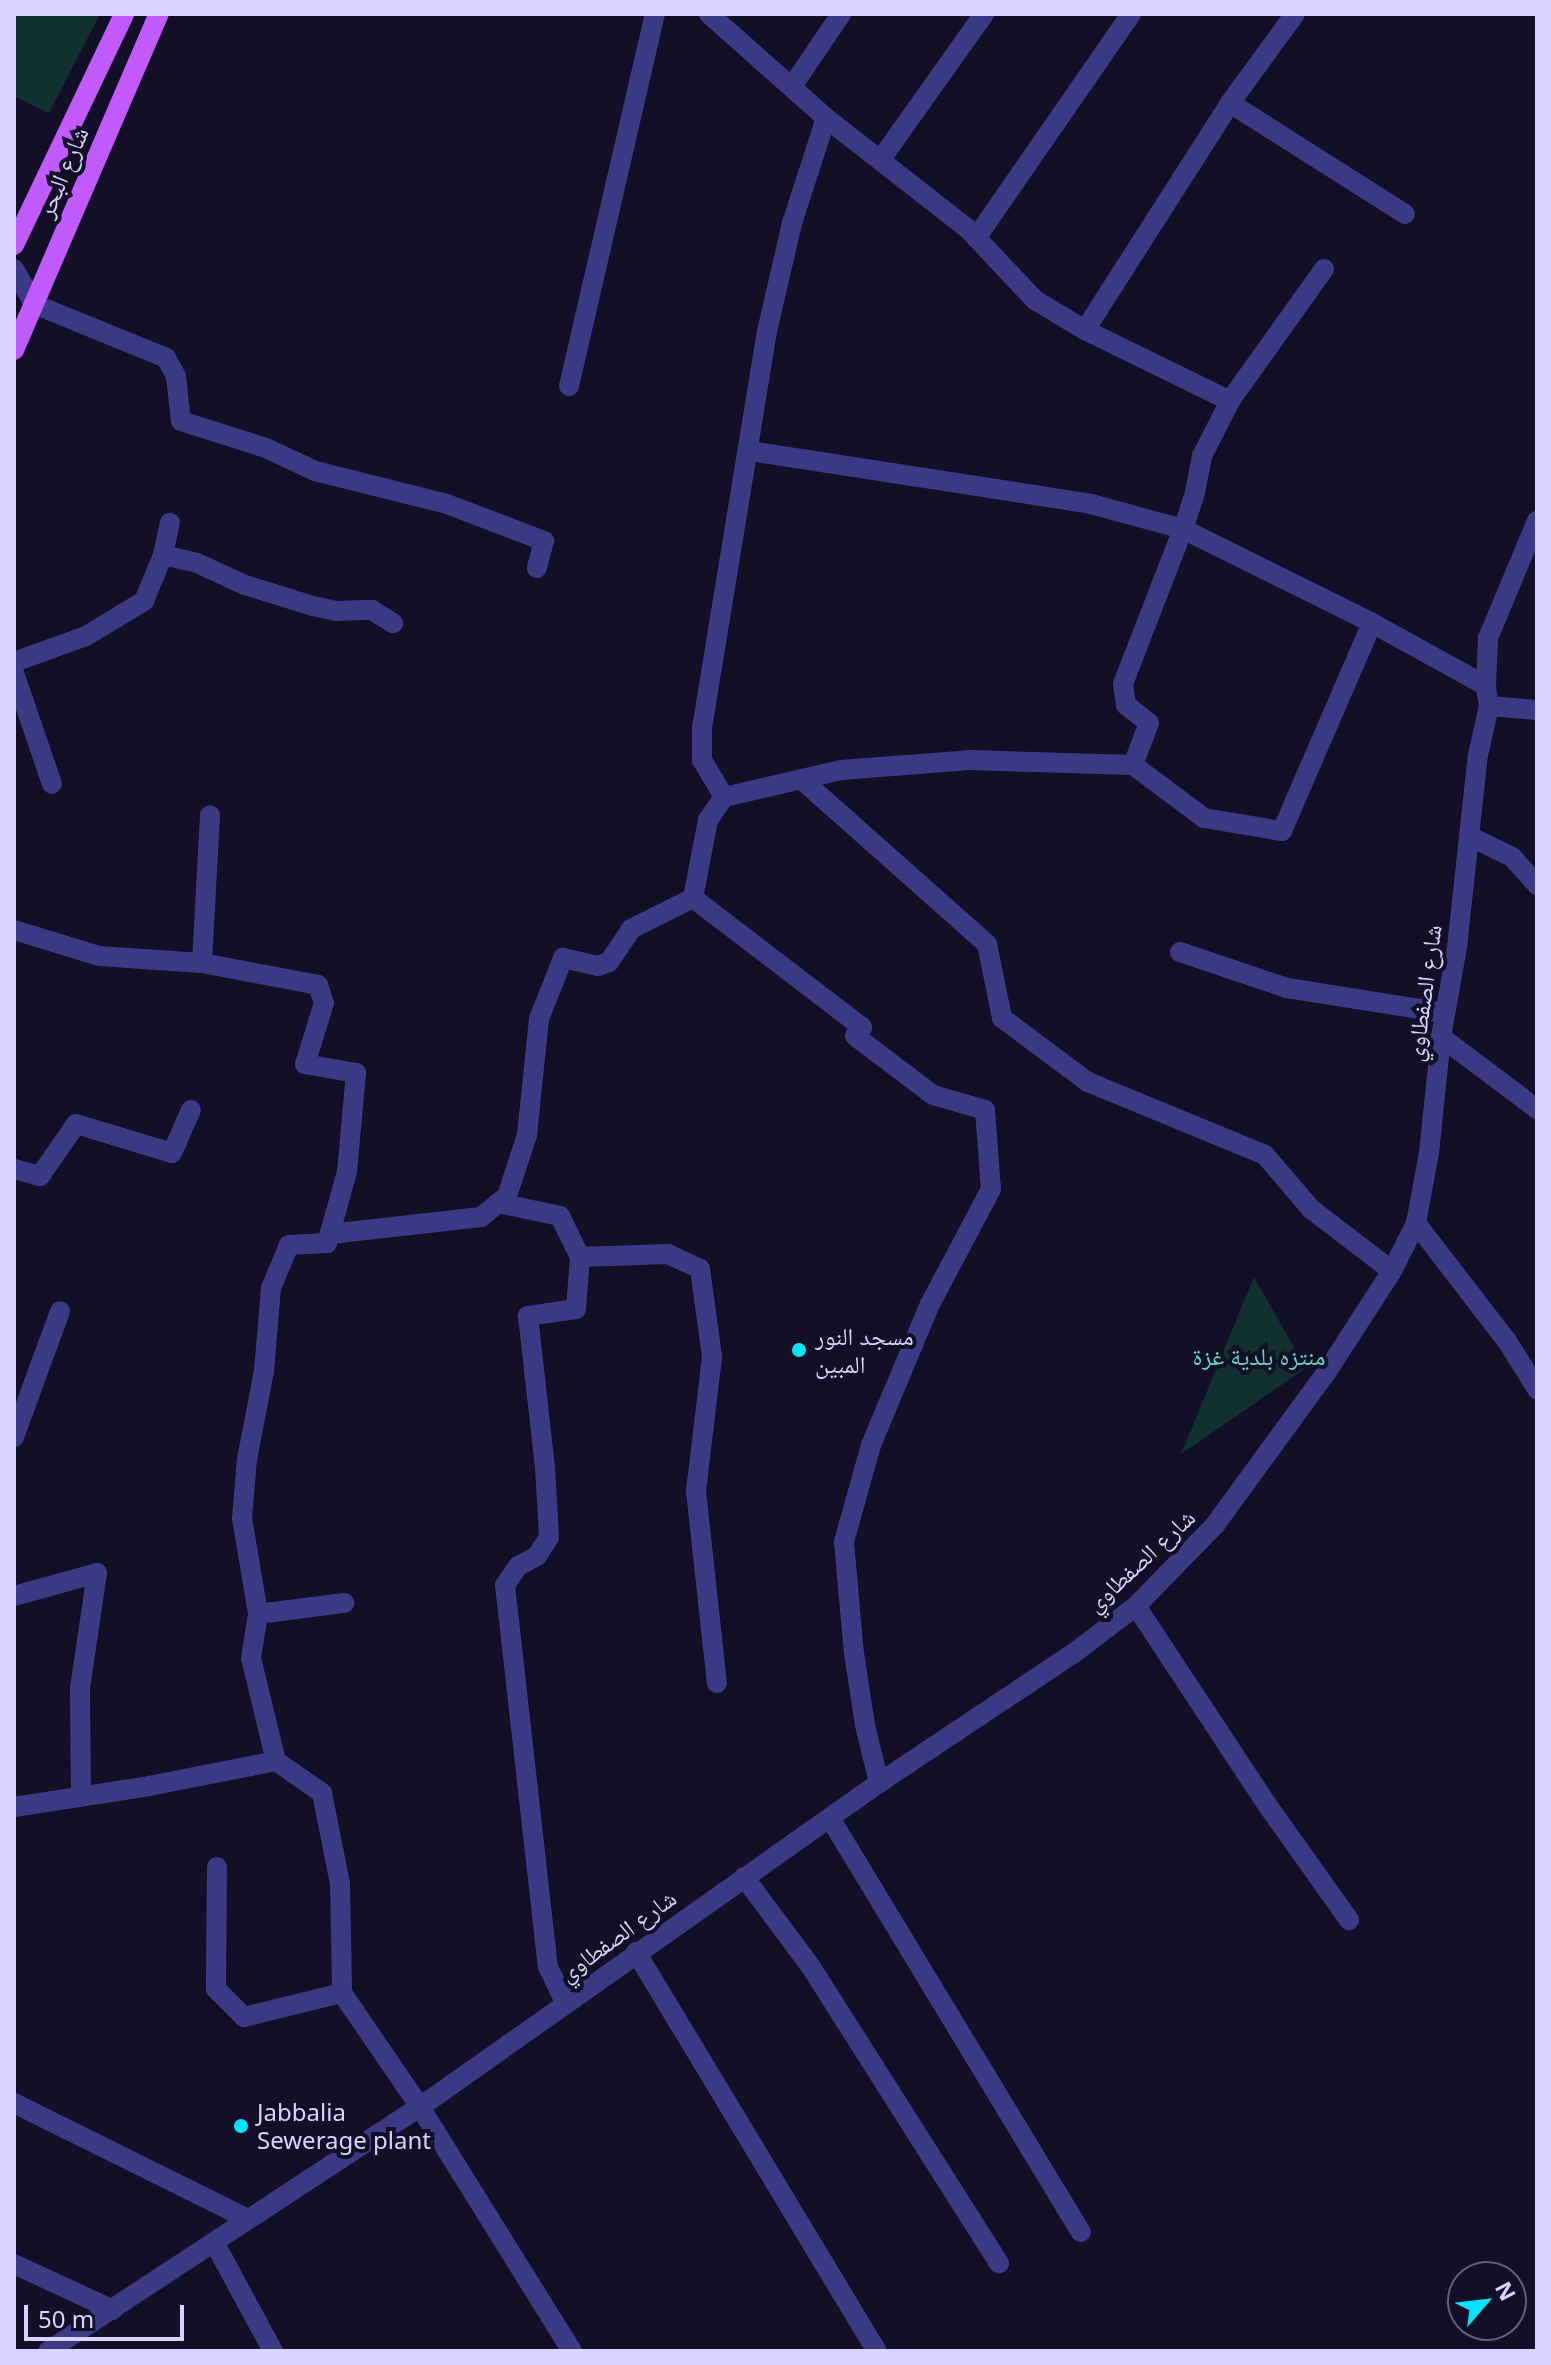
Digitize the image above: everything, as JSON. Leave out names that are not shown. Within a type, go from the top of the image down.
[{"type":"main road","name":"شارع البحر","points":[[14,245],[124,14]]},
{"type":"main road","name":"شارع البحر","points":[[14,350],[159,14]]},
{"type":"street","points":[[569,386],[655,14]]},
{"type":"street","points":[[709,14],[793,85],[826,118],[976,238],[1035,300],[1085,330],[1230,401]]},
{"type":"street","points":[[793,85],[841,14]]},
{"type":"street","points":[[881,159],[984,14]]},
{"type":"street","points":[[976,238],[1131,14]]},
{"type":"street","points":[[1085,330],[1230,103],[1295,14]]},
{"type":"street","points":[[1230,103],[1405,214]]},
{"type":"street","points":[[724,797],[702,760],[702,726],[750,451],[767,331],[792,223],[826,118]]},
{"type":"street","points":[[14,269],[34,304],[166,358],[176,376],[181,421],[266,448],[315,471],[447,504],[544,541],[537,568]]},
{"type":"street","points":[[1133,765],[1149,723],[1126,705],[1123,684],[1183,529],[1195,493],[1202,456],[1230,401],[1324,269]]},
{"type":"street","points":[[750,451],[1091,504],[1183,529],[1372,623],[1487,696],[1537,710]]},
{"type":"street","name":"شارع الصفطاوي","points":[[48,2351],[420,2107],[879,1783],[1074,1653],[1136,1606],[1215,1525],[1326,1373],[1392,1271],[1416,1223],[1429,1153],[1444,1013],[1457,947],[1487,696],[1488,638],[1537,521]]},
{"type":"street","points":[[14,662],[86,636],[144,601],[163,555],[170,523]]},
{"type":"street","points":[[163,555],[197,563],[245,585],[313,606],[337,611],[372,610],[393,623]]},
{"type":"street","points":[[693,898],[708,820],[724,797],[841,770],[970,760],[1133,765],[1204,818],[1282,831],[1372,623]]},
{"type":"street","points":[[14,673],[52,784]]},
{"type":"street","points":[[801,779],[987,944],[1002,1018],[1088,1082],[1265,1155],[1311,1209],[1392,1271]]},
{"type":"street","points":[[202,963],[210,815]]},
{"type":"street","points":[[1469,836],[1512,857],[1537,885]]},
{"type":"street","points":[[330,1234],[481,1217],[507,1196],[527,1135],[539,1019],[563,958],[598,966],[609,962],[631,929],[693,898]]},
{"type":"street","points":[[693,898],[862,1027],[855,1036],[933,1095],[985,1110],[991,1189],[930,1304],[883,1417],[844,1542],[854,1653],[865,1725],[879,1783]]},
{"type":"street","points":[[14,930],[99,956],[202,963],[318,985],[324,1003],[305,1064],[356,1073],[347,1172],[327,1243],[289,1245],[271,1288],[264,1371],[247,1459],[242,1518],[258,1614],[251,1658],[276,1761],[322,1793],[340,1884],[342,1993],[420,2107],[572,2351]]},
{"type":"street","points":[[1180,952],[1287,988],[1444,1013]]},
{"type":"street","points":[[1441,1037],[1537,1109]]},
{"type":"street","points":[[14,1169],[40,1176],[76,1124],[172,1153],[191,1110]]},
{"type":"street","points":[[498,1203],[560,1216],[580,1257],[576,1309],[528,1316],[545,1467],[549,1537],[537,1556],[518,1566],[505,1585],[548,1967],[566,2004]]},
{"type":"street","points":[[1416,1223],[1507,1341],[1537,1389]]},
{"type":"street","points":[[580,1257],[668,1254],[700,1269],[712,1357],[696,1491],[717,1683]]},
{"type":"street","points":[[14,1435],[60,1311]]},
{"type":"street","points":[[14,1596],[97,1573],[80,1688],[81,1796]]},
{"type":"street","points":[[258,1614],[290,1607],[344,1603]]},
{"type":"street","points":[[1136,1606],[1268,1806],[1349,1920]]},
{"type":"street","points":[[14,1807],[276,1761]]},
{"type":"street","points":[[830,1818],[1081,2232]]},
{"type":"street","points":[[217,1867],[216,1989],[234,2008],[244,2017],[342,1993]]},
{"type":"street","points":[[744,1877],[811,1967],[999,2263]]},
{"type":"street","points":[[636,1952],[877,2351]]},
{"type":"street","points":[[14,2103],[248,2219]]},
{"type":"street","points":[[214,2242],[273,2351]]},
{"type":"street","points":[[14,2264],[113,2310]]},
{"type":"green space","points":[[14,14],[100,14],[49,113],[14,96]]},
{"type":"green space","name":"منتزه بلدية غزة","points":[[1254,1277],[1306,1368],[1181,1454]]},
{"type":"place","name":"مسجد النور المبين","points":[[799,1350]]},
{"type":"place","name":"Jabbalia Sewerage plant","points":[[241,2126]]}]
